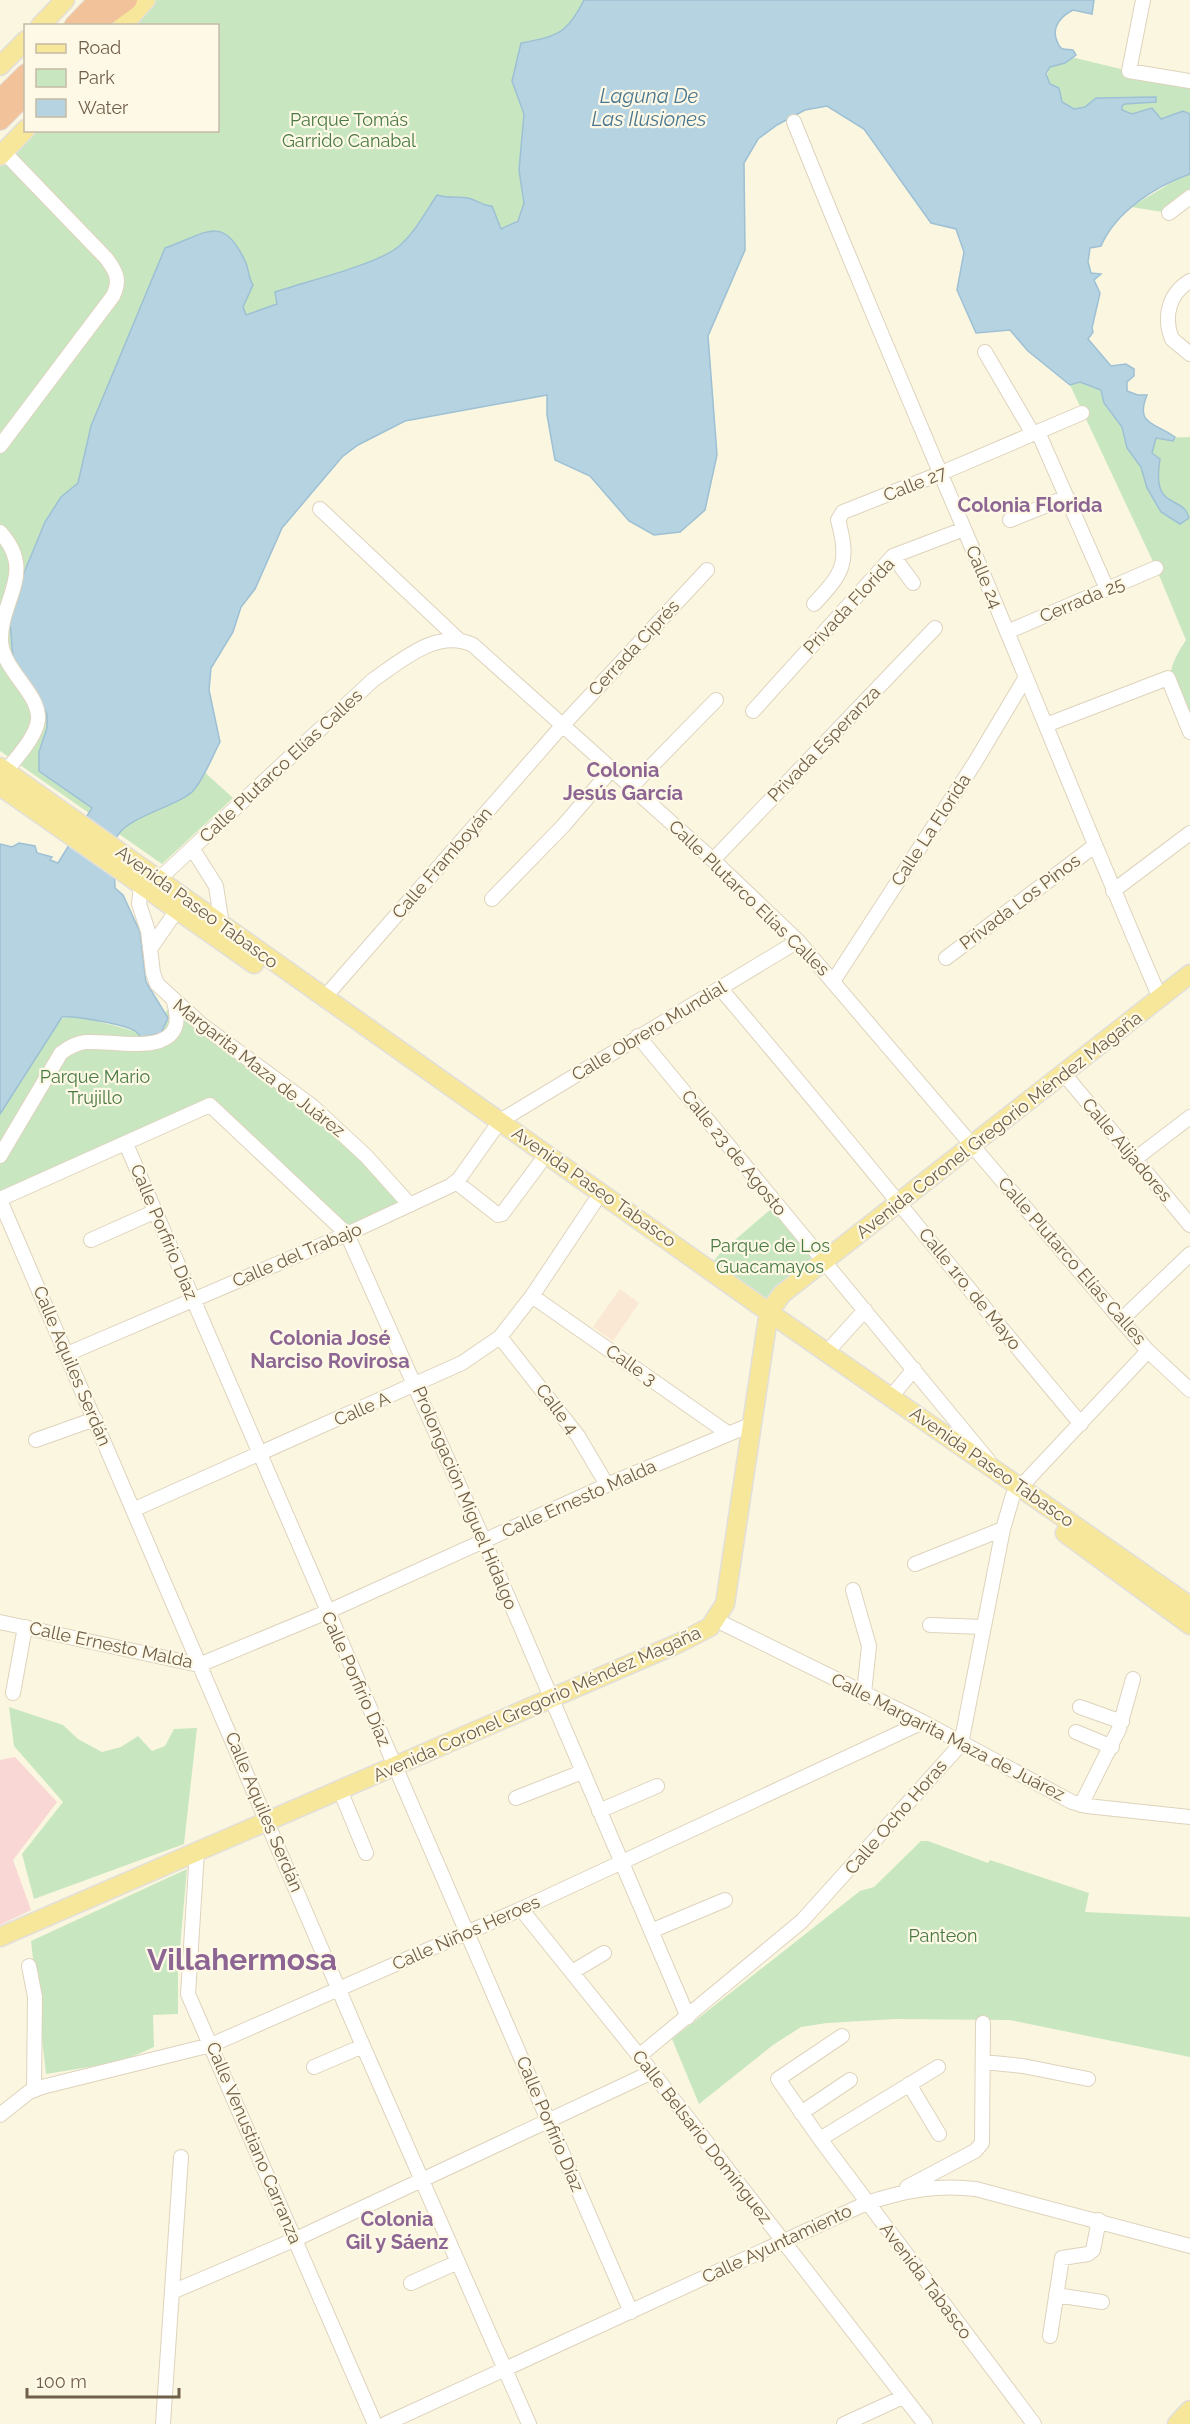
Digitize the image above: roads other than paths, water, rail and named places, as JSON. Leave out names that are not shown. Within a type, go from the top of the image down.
[{"type":"highway","points":[[76,24],[99,0]]},
{"type":"highway","points":[[94,24],[118,0]]},
{"type":"highway","points":[[94,24],[127,0]]},
{"type":"highway","points":[[0,100],[24,76]]},
{"type":"highway","points":[[0,120],[24,96]]},
{"type":"main road","points":[[42,24],[65,0]]},
{"type":"main road","points":[[125,24],[146,0]]},
{"type":"main road","points":[[0,66],[24,42]]},
{"type":"main road","points":[[2,154],[24,131]]},
{"type":"main road","name":"Avenida Paseo Tabasco","points":[[2,774],[150,883],[222,925],[768,1318],[1017,1491],[1190,1606]]},
{"type":"main road","name":"Avenida Paseo Tabasco","points":[[150,883],[177,910],[497,1125],[540,1163],[594,1203],[768,1318],[827,1352],[991,1464],[1017,1491],[1190,1624]]},
{"type":"main road","name":"Avenida Coronel Gregorio Méndez Magaña","points":[[0,1937],[702,1632],[716,1620],[725,1604],[750,1425],[768,1318],[791,1285],[901,1203],[1190,974]]},
{"type":"main road","points":[[950,1437],[969,1434]]},
{"type":"main road","points":[[1177,2424],[1190,2410]]},
{"type":"street","points":[[1143,0],[1129,71],[1190,81]]},
{"type":"street","name":"Calle 24","points":[[794,122],[939,474],[1046,725],[1093,847],[1160,998]]},
{"type":"street","points":[[0,447],[113,296],[118,281],[115,270],[106,258],[2,154]]},
{"type":"street","points":[[1169,213],[1190,197]]},
{"type":"street","points":[[1190,281],[1178,290],[1169,307],[1168,326],[1172,339],[1190,354]]},
{"type":"street","points":[[985,352],[1036,433],[1107,589]]},
{"type":"street","name":"Calle 27","points":[[814,604],[841,573],[844,546],[839,515],[1082,413]]},
{"type":"street","points":[[1010,520],[1067,497]]},
{"type":"street","points":[[320,510],[459,640]]},
{"type":"street","name":"Privada Florida","points":[[753,711],[893,556],[964,529]]},
{"type":"street","points":[[0,532],[11,546],[17,572],[15,588],[1,631],[3,655],[34,704],[38,715],[38,723],[23,750],[2,774]]},
{"type":"street","points":[[893,556],[913,583]]},
{"type":"street","name":"Cerrada 25","points":[[1007,632],[1156,568]]},
{"type":"street","name":"Cerrada Ciprés","points":[[561,727],[707,570]]},
{"type":"street","name":"Privada Esperanza","points":[[713,860],[935,628]]},
{"type":"street","name":"Calle Plutarco Elías Calles","points":[[150,883],[192,848],[374,680],[426,646],[446,640],[459,640],[482,652],[561,727],[713,860],[798,941],[834,980],[1148,1351],[1190,1390]]},
{"type":"street","name":"Calle La Florida","points":[[834,980],[974,764],[1026,677]]},
{"type":"street","points":[[1046,725],[1168,678],[1190,732]]},
{"type":"street","points":[[631,787],[716,700]]},
{"type":"street","name":"Calle Framboyán","points":[[324,998],[561,727]]},
{"type":"street","points":[[492,899],[564,825],[610,770]]},
{"type":"street","points":[[1113,891],[1190,833]]},
{"type":"street","name":"Privada Los Pinos","points":[[946,958],[1093,847]]},
{"type":"street","name":"Calle Plutarco Elías Calles","points":[[192,848],[216,886],[222,925]]},
{"type":"street","name":"Margarita Maza de Juárez","points":[[150,883],[140,904],[148,931],[154,979],[174,1002],[312,1106],[366,1156],[410,1205]]},
{"type":"street","points":[[150,949],[177,910]]},
{"type":"street","name":"Calle Obrero Mundial","points":[[497,1125],[638,1036],[798,941]]},
{"type":"street","name":"Calle 1ro. de Mayo","points":[[720,988],[901,1203],[959,1278],[1082,1425]]},
{"type":"street","points":[[0,1156],[61,1053],[72,1046],[88,1042],[140,1044],[160,1042],[176,1024],[174,1002]]},
{"type":"street","name":"Calle 23 de Agosto","points":[[638,1036],[969,1434],[991,1464]]},
{"type":"street","name":"Calle Alijadores","points":[[1064,1074],[1190,1225]]},
{"type":"street","name":"Prolongación Miguel Hidalgo","points":[[0,1200],[126,1144],[204,1106],[213,1105],[347,1234],[416,1384],[688,2017]]},
{"type":"street","points":[[1135,1159],[1190,1118]]},
{"type":"street","name":"Calle del Trabajo","points":[[67,1354],[347,1234],[456,1182],[497,1125]]},
{"type":"street","name":"Calle Porfirio Díaz","points":[[126,1144],[631,2312]]},
{"type":"street","points":[[456,1182],[498,1215],[502,1214],[540,1163]]},
{"type":"street","name":"Calle Aquiles Serdán","points":[[0,1200],[135,1509],[199,1665],[268,1820],[363,2046],[506,2367],[529,2424]]},
{"type":"street","name":"Calle A","points":[[135,1509],[462,1363],[500,1336],[532,1296],[594,1203]]},
{"type":"street","points":[[91,1240],[156,1211]]},
{"type":"street","points":[[1121,1320],[1190,1254]]},
{"type":"street","name":"Calle 3","points":[[532,1296],[729,1434]]},
{"type":"street","points":[[827,1352],[865,1310]]},
{"type":"street","name":"Calle 4","points":[[500,1336],[578,1436],[607,1485]]},
{"type":"street","name":"Calle Ocho Horas","points":[[639,2056],[801,1921],[961,1744],[1003,1529],[1017,1491],[1082,1425],[1148,1351]]},
{"type":"street","points":[[891,1397],[914,1369]]},
{"type":"street","points":[[36,1440],[95,1419]]},
{"type":"street","name":"Calle Ernesto Malda","points":[[0,1622],[199,1665],[327,1612],[607,1485],[750,1425]]},
{"type":"street","points":[[915,1564],[1003,1529]]},
{"type":"street","points":[[853,1590],[869,1646],[864,1693]]},
{"type":"street","name":"Calle Margarita Maza de Juárez","points":[[716,1620],[923,1722],[961,1744],[1082,1805],[1190,1817]]},
{"type":"street","points":[[930,1625],[984,1627]]},
{"type":"street","points":[[13,1693],[25,1627]]},
{"type":"street","points":[[1082,1805],[1112,1747],[1122,1722],[1133,1679]]},
{"type":"street","points":[[1080,1707],[1122,1722]]},
{"type":"street","name":"Calle Niños Heroes","points":[[0,2115],[34,2089],[211,2045],[521,1909],[923,1722]]},
{"type":"street","points":[[1076,1732],[1112,1747]]},
{"type":"street","points":[[516,1798],[582,1772]]},
{"type":"street","points":[[599,1811],[657,1786]]},
{"type":"street","points":[[340,1790],[366,1853]]},
{"type":"street","name":"Calle Venustiano Carranza","points":[[197,1851],[188,1990],[375,2424]]},
{"type":"street","points":[[651,1931],[725,1900]]},
{"type":"street","name":"Calle Belsario Domínguez","points":[[521,1909],[652,2072],[925,2424]]},
{"type":"street","points":[[572,1972],[604,1953]]},
{"type":"street","points":[[29,1966],[35,1997],[34,2089]]},
{"type":"street","points":[[895,2194],[981,2145],[983,2023]]},
{"type":"street","name":"Avenida Tabasco","points":[[842,2036],[778,2079],[819,2139],[1034,2424]]},
{"type":"street","points":[[314,2067],[363,2046]]},
{"type":"street","points":[[984,2062],[1023,2066],[1088,2079]]},
{"type":"street","points":[[819,2139],[938,2067]]},
{"type":"street","points":[[172,2292],[296,2240],[421,2179],[652,2072]]},
{"type":"street","points":[[801,2113],[850,2080]]},
{"type":"street","points":[[909,2085],[939,2134]]},
{"type":"street","points":[[163,2424],[181,2157]]},
{"type":"street","name":"Calle Ayuntamiento","points":[[385,2424],[867,2203],[895,2194],[931,2188],[970,2188],[1099,2220],[1190,2246]]},
{"type":"street","points":[[1050,2336],[1062,2258],[1088,2254],[1093,2250],[1099,2220]]},
{"type":"street","points":[[411,2283],[458,2262]]},
{"type":"street","points":[[1056,2295],[1102,2302]]},
{"type":"street","points":[[844,2424],[903,2397]]},
{"type":"water","name":"Laguna De Las Ilusiones","points":[[584,0],[1094,0],[1092,14],[1073,10],[1058,22],[1056,27],[1055,36],[1059,46],[1073,50],[1076,55],[1065,63],[1050,67],[1046,74],[1050,84],[1059,88],[1062,102],[1074,109],[1085,107],[1096,98],[1156,97],[1156,102],[1125,104],[1122,110],[1132,114],[1152,108],[1161,119],[1183,111],[1190,114],[1190,174],[1164,185],[1138,201],[1116,222],[1101,246],[1090,248],[1088,262],[1091,273],[1101,274],[1094,280],[1100,293],[1093,332],[1088,339],[1111,366],[1126,364],[1134,369],[1134,376],[1127,382],[1127,391],[1147,395],[1143,412],[1145,418],[1175,437],[1173,441],[1156,438],[1152,453],[1160,459],[1158,476],[1164,495],[1181,506],[1189,518],[1180,524],[1161,512],[1147,488],[1141,467],[1127,448],[1122,427],[1104,403],[1101,390],[1080,382],[1070,385],[1028,351],[1010,330],[976,333],[957,290],[964,252],[956,229],[931,223],[864,129],[827,106],[805,110],[777,125],[758,139],[744,163],[745,250],[708,336],[717,455],[705,510],[680,532],[654,535],[629,521],[590,476],[555,460],[547,415],[547,395],[405,421],[358,445],[342,457],[282,528],[255,589],[241,607],[233,632],[211,668],[209,690],[220,742],[200,782],[184,798],[128,825],[115,841],[113,858],[115,888],[123,895],[140,932],[146,982],[168,1018],[161,1033],[142,1037],[135,1031],[122,1026],[88,1019],[62,1017],[0,1114],[0,844],[12,847],[19,843],[35,846],[37,853],[52,857],[50,860],[58,863],[92,808],[39,771],[39,752],[47,728],[47,714],[13,659],[9,609],[45,522],[61,497],[78,483],[91,426],[165,248],[212,231],[221,232],[229,237],[238,247],[246,263],[253,285],[243,307],[246,315],[277,304],[275,292],[357,267],[388,254],[409,236],[437,195],[468,198],[492,206],[501,229],[518,221],[524,203],[519,170],[524,114],[512,81],[521,43],[560,32],[572,20]]},
{"type":"district","name":"Colonia Florida","points":[[1030,505]]},
{"type":"district","name":"Colonia Jesús García","points":[[623,782]]},
{"type":"district","name":"Colonia José Narciso Rovirosa","points":[[330,1350]]},
{"type":"district","name":"Villahermosa","points":[[242,1960]]},
{"type":"district","name":"Colonia Gil y Sáenz","points":[[397,2230]]},
{"type":"park label","name":"Parque Tomás Garrido Canabal","points":[[349,130]]},
{"type":"park label","name":"Parque Mario Trujillo","points":[[95,1087]]},
{"type":"park label","name":"Parque de Los Guacamayos","points":[[770,1256]]},
{"type":"park label","name":"Panteon","points":[[943,1936]]}]
